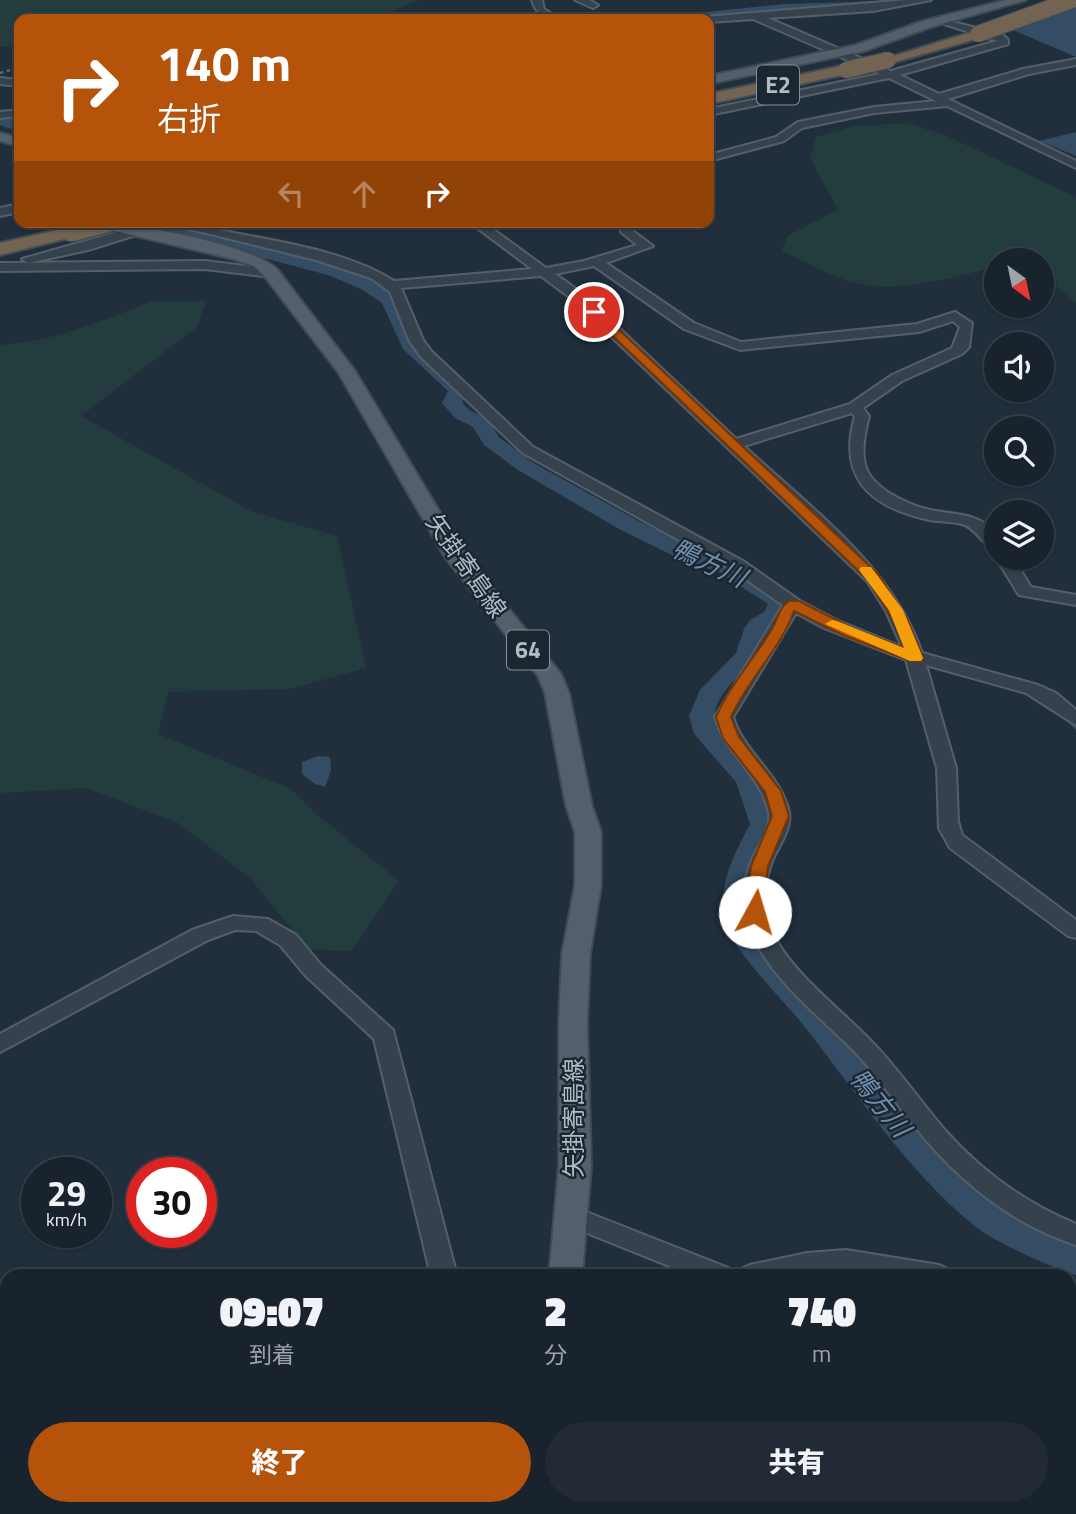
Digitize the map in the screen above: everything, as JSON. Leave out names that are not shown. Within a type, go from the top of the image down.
[{"type":"highway","name":"E2","points":[[972,33],[1053,0]]},
{"type":"highway","name":"E2","points":[[714,91],[841,63],[885,64],[1072,0]]},
{"type":"highway","name":"E2","points":[[714,98],[841,63]]},
{"type":"highway","points":[[6,236],[66,228]]},
{"type":"highway","points":[[0,248],[66,228]]},
{"type":"main road","points":[[714,79],[841,63],[880,43],[941,20],[1020,0]]},
{"type":"main road","points":[[122,228],[265,264]]},
{"type":"main road","name":"矢掛寄島線","points":[[265,264],[346,371],[402,470],[456,557],[519,640],[549,674],[557,693],[579,806],[588,832],[588,885],[576,954],[573,1022],[575,1166],[566,1269]]},
{"type":"street","points":[[537,0],[540,10],[546,14]]},
{"type":"street","points":[[580,0],[593,5]]},
{"type":"street","points":[[714,19],[873,8],[926,0]]},
{"type":"street","points":[[755,16],[841,63]]},
{"type":"street","points":[[714,111],[885,64],[1004,42],[999,37],[941,20]]},
{"type":"street","points":[[714,157],[780,139],[798,125],[874,110],[943,101],[1027,71],[1076,62]]},
{"type":"street","points":[[885,64],[943,101],[1076,165]]},
{"type":"street","points":[[192,228],[353,267],[391,285],[547,272],[596,262],[647,246],[626,232],[626,228]]},
{"type":"street","points":[[484,228],[547,272],[734,444],[873,577],[900,619],[917,662],[949,782],[946,821],[952,836],[1076,931]]},
{"type":"street","points":[[0,267],[84,247],[135,231]]},
{"type":"street","points":[[0,267],[265,264],[289,252]]},
{"type":"street","points":[[596,262],[689,326],[740,346],[842,338],[919,328],[955,316],[967,326],[962,347],[957,351],[897,378],[855,407],[734,444]]},
{"type":"street","points":[[391,285],[410,331],[422,349],[487,411],[506,435],[576,477],[737,565],[791,606],[917,662],[1032,689],[1049,696],[1076,719]]},
{"type":"street","points":[[855,407],[862,416],[858,439],[859,469],[869,482],[898,504],[928,515],[964,517],[984,530]]},
{"type":"street","points":[[1012,570],[1025,591],[1076,600]]},
{"type":"street","points":[[791,606],[781,627],[732,697],[724,717],[731,738],[773,791],[780,816],[760,866],[755,912],[761,930],[799,982],[879,1064],[898,1092],[974,1175],[1018,1207],[1076,1235]]},
{"type":"street","points":[[0,1044],[200,935],[233,923],[260,924],[288,940],[313,970],[385,1036],[442,1269]]},
{"type":"street","points":[[571,1216],[704,1269]]},
{"type":"street","points":[[781,1269],[807,1263],[846,1260],[898,1269]]},
{"type":"green space","points":[[0,0],[419,0],[379,14],[14,14],[14,47],[0,46]]},
{"type":"green space","points":[[908,123],[947,136],[1076,197],[1076,303],[1054,284],[1054,248],[984,248],[984,269],[924,283],[886,286],[843,279],[782,251],[787,236],[838,210],[810,158],[816,137],[854,126]]},
{"type":"green space","points":[[151,301],[206,301],[197,327],[81,416],[253,512],[337,536],[366,668],[290,689],[168,692],[158,734],[291,789],[314,812],[399,881],[351,951],[308,949],[250,878],[178,823],[87,788],[0,793],[0,345],[58,335]]},
{"type":"water","points":[[1076,4],[1076,57],[1011,29]]},
{"type":"water","points":[[1076,132],[1076,156],[1039,141]]},
{"type":"water","points":[[318,756],[330,757],[331,771],[325,787],[315,784],[302,774],[302,762]]},
{"type":"waterway","points":[[714,15],[784,8],[867,6],[912,0]]},
{"type":"waterway","name":"鴨方川","points":[[0,119],[14,126]]},
{"type":"waterway","name":"鴨方川","points":[[171,228],[250,245],[258,251],[364,282],[390,300],[410,345],[458,390],[452,403],[462,414],[481,423],[491,441],[525,466],[627,524],[696,558],[725,566],[781,602],[774,617],[756,629],[751,650],[746,657],[709,696],[702,716],[703,729],[749,780],[764,824],[739,875],[737,900],[743,932],[863,1077],[885,1111],[931,1167],[990,1219],[1076,1261]]},
{"type":"waterway","points":[[1067,718],[1076,727]]},
{"type":"railway","points":[[0,73],[14,69]]},
{"type":"slow traffic","points":[[832,624],[916,658],[896,610],[866,570]]},
{"type":"route","points":[[594,312],[873,577],[896,610],[916,658],[849,632],[794,604],[787,609],[781,627],[732,697],[724,717],[731,738],[753,762],[773,791],[780,816],[760,866],[755,912]]}]
